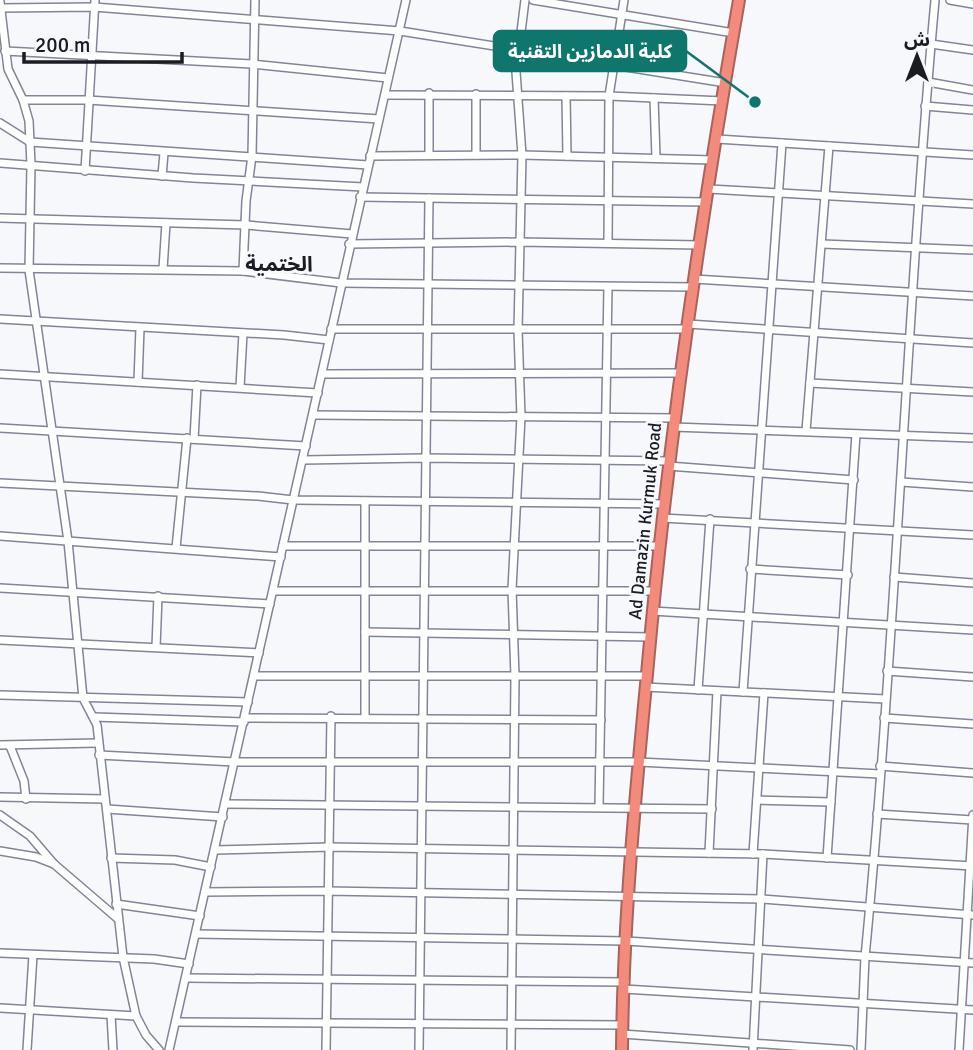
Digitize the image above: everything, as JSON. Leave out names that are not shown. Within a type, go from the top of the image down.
[{"type":"highway","name":"Ad Damazin Kurmuk Road","points":[[622,1050],[635,808],[662,518],[693,283],[739,0]]},
{"type":"street","points":[[243,271],[252,156],[255,0]]},
{"type":"street","points":[[169,1050],[314,415],[349,244],[407,0]]},
{"type":"street","points":[[511,1050],[510,937],[515,677],[512,589],[521,417],[518,330],[522,155],[517,49],[525,0]]},
{"type":"street","points":[[533,0],[734,33]]},
{"type":"street","points":[[608,243],[609,96],[624,0]]},
{"type":"street","points":[[861,1050],[865,957],[912,337],[918,203],[935,0]]},
{"type":"street","points":[[950,0],[973,4]]},
{"type":"street","points":[[0,2],[4,55],[23,100],[30,142],[29,270],[68,541],[83,698],[94,717],[123,957],[136,1016],[146,1035],[159,1050]]},
{"type":"street","points":[[85,171],[94,4]]},
{"type":"street","points":[[1,8],[94,4],[400,31],[726,83]]},
{"type":"street","points":[[931,44],[973,50]]},
{"type":"street","points":[[4,55],[92,54],[252,64],[388,78]]},
{"type":"street","points":[[928,82],[973,90]]},
{"type":"street","points":[[385,95],[429,93],[609,96],[723,101]]},
{"type":"street","points":[[429,93],[429,154]]},
{"type":"street","points":[[476,94],[476,155]]},
{"type":"street","points":[[566,96],[567,156]]},
{"type":"street","points":[[654,98],[656,158]]},
{"type":"street","points":[[23,100],[88,100],[379,119]]},
{"type":"street","points":[[925,106],[973,110]]},
{"type":"street","points":[[0,123],[30,142],[87,148],[368,165]]},
{"type":"street","points":[[717,139],[973,155]]},
{"type":"street","points":[[743,692],[782,143]]},
{"type":"street","points":[[806,431],[829,146]]},
{"type":"street","points":[[162,176],[164,153]]},
{"type":"street","points":[[370,156],[522,155],[713,160]]},
{"type":"street","points":[[0,163],[85,171],[363,187]]},
{"type":"street","points":[[709,189],[918,203],[973,204]]},
{"type":"street","points":[[360,197],[707,202]]},
{"type":"street","points":[[419,1050],[429,198]]},
{"type":"street","points":[[0,218],[246,225],[352,234]]},
{"type":"street","points":[[163,269],[166,223]]},
{"type":"street","points":[[349,244],[428,241],[700,245]]},
{"type":"street","points":[[822,244],[973,250]]},
{"type":"street","points":[[0,268],[243,271],[341,283],[519,286],[772,284],[973,296]]},
{"type":"street","points":[[599,806],[608,286]]},
{"type":"street","points":[[0,319],[243,333],[329,341]]},
{"type":"street","points":[[331,329],[518,330],[687,326],[912,337],[973,343]]},
{"type":"street","points":[[138,382],[140,328]]},
{"type":"street","points":[[240,387],[243,333]]},
{"type":"street","points":[[322,374],[520,371],[680,373]]},
{"type":"street","points":[[0,374],[318,393]]},
{"type":"street","points":[[810,383],[973,392]]},
{"type":"street","points":[[176,548],[181,492],[197,385]]},
{"type":"street","points":[[314,415],[425,418],[604,416],[806,431],[973,438]]},
{"type":"street","points":[[0,428],[306,446]]},
{"type":"street","points":[[827,858],[852,528],[856,433]]},
{"type":"street","points":[[303,460],[606,460],[854,480]]},
{"type":"street","points":[[901,482],[973,487]]},
{"type":"street","points":[[0,484],[293,500],[664,504]]},
{"type":"street","points":[[365,501],[365,717]]},
{"type":"street","points":[[662,518],[973,534]]},
{"type":"street","points":[[698,690],[710,519]]},
{"type":"street","points":[[0,536],[281,557]]},
{"type":"street","points":[[283,546],[660,546]]},
{"type":"street","points":[[750,569],[848,575]]},
{"type":"street","points":[[894,577],[973,583]]},
{"type":"street","points":[[0,588],[270,604]]},
{"type":"street","points":[[273,591],[654,591]]},
{"type":"street","points":[[156,648],[158,596]]},
{"type":"street","points":[[652,611],[973,630]]},
{"type":"street","points":[[365,632],[650,637]]},
{"type":"street","points":[[0,640],[259,653]]},
{"type":"street","points":[[887,671],[973,677]]},
{"type":"street","points":[[254,676],[602,677],[698,690],[885,699]]},
{"type":"street","points":[[709,853],[717,691]]},
{"type":"street","points":[[753,854],[764,693]]},
{"type":"street","points":[[0,695],[248,702]]},
{"type":"street","points":[[94,717],[244,720],[331,716],[601,720]]},
{"type":"street","points":[[326,1050],[331,716]]},
{"type":"street","points":[[884,718],[973,724]]},
{"type":"street","points":[[0,745],[98,743]]},
{"type":"street","points":[[10,746],[24,781],[26,799]]},
{"type":"street","points":[[99,755],[235,762],[639,762],[833,772],[880,770],[973,773]]},
{"type":"street","points":[[0,797],[105,799]]},
{"type":"street","points":[[757,800],[831,802]]},
{"type":"street","points":[[225,804],[712,809]]},
{"type":"street","points":[[107,809],[223,817]]},
{"type":"street","points":[[877,814],[973,818],[969,963],[960,1009],[959,1050]]},
{"type":"street","points":[[0,815],[30,836],[54,864],[117,919]]},
{"type":"street","points":[[215,850],[329,847],[709,853],[972,866]]},
{"type":"street","points":[[0,851],[36,857],[54,864]]},
{"type":"street","points":[[753,1046],[763,855]]},
{"type":"street","points":[[110,858],[174,860],[211,867]]},
{"type":"street","points":[[205,892],[421,892],[761,899],[970,915]]},
{"type":"street","points":[[116,904],[200,916]]},
{"type":"street","points":[[196,933],[328,933],[626,941],[969,963]]},
{"type":"street","points":[[0,953],[123,957],[189,964]]},
{"type":"street","points":[[27,1050],[33,955]]},
{"type":"street","points":[[186,978],[510,980],[625,985],[973,1010]]},
{"type":"street","points":[[0,1008],[136,1016]]},
{"type":"street","points":[[111,1015],[113,1050]]},
{"type":"street","points":[[177,1022],[510,1023],[622,1030],[753,1046],[850,1050]]},
{"type":"place","name":"كلية الدمازين التقنية","points":[[755,102]]},
{"type":"district","name":"الختمية","points":[[279,264]]}]
